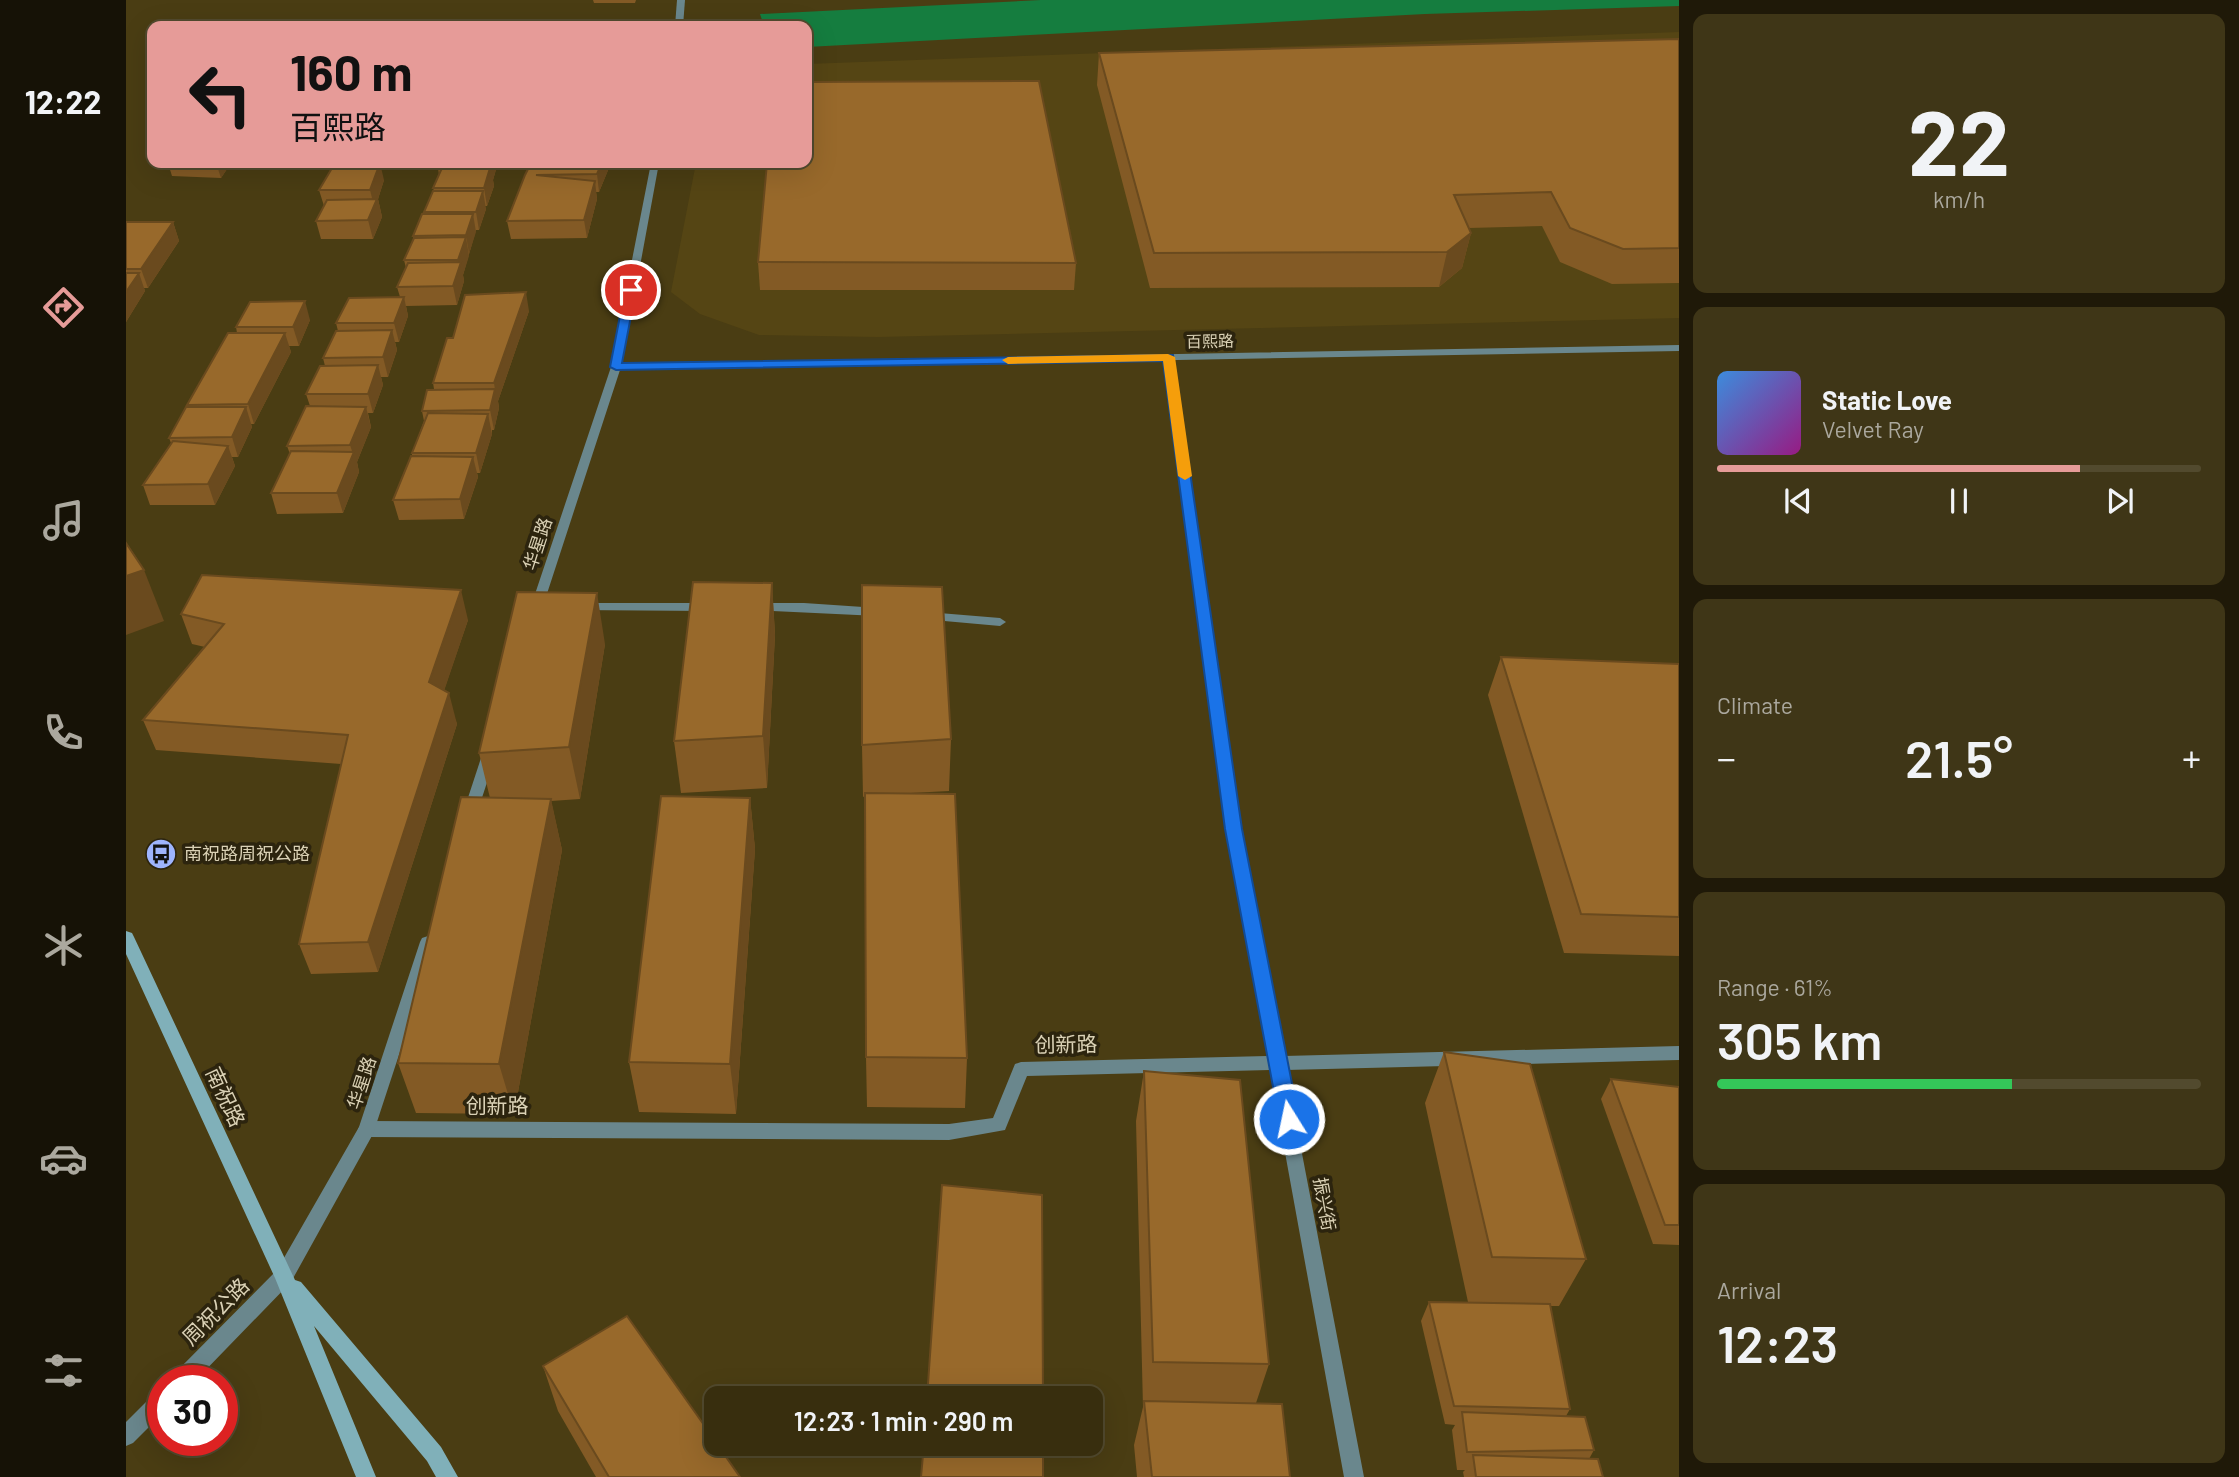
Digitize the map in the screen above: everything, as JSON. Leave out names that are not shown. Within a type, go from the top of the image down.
[{"type":"main road","name":"南祝路","points":[[126,937],[284,1276],[366,1477]]},
{"type":"main road","name":"南祝路","points":[[284,1276],[434,1454],[448,1477]]},
{"type":"street","points":[[679,21],[681,0]]},
{"type":"street","name":"华星路","points":[[654,168],[616,367],[546,611],[804,607],[1000,622]]},
{"type":"street","name":"百熙路","points":[[616,367],[1679,348]]},
{"type":"street","name":"振兴街","points":[[1168,357],[1233,829],[1354,1477]]},
{"type":"street","points":[[465,829],[495,738]]},
{"type":"street","name":"华星路","points":[[284,1276],[367,1129],[431,933]]},
{"type":"street","name":"创新路","points":[[367,1129],[949,1132],[999,1125],[1021,1069],[1679,1053]]},
{"type":"street","name":"周祝公路","points":[[197,1365],[284,1276]]},
{"type":"street","points":[[126,1436],[147,1415]]},
{"type":"shaded area","points":[[1041,0],[1679,0],[1679,6],[1425,14],[812,47],[812,21],[762,21],[760,14]]},
{"type":"shaded area","points":[[1679,32],[1679,318],[878,337],[759,335],[700,314],[671,292],[695,168],[812,168],[812,64]]},
{"type":"building","points":[[1679,39],[1679,248],[1623,249],[1570,228],[1551,192],[1454,195],[1471,233],[1447,252],[1154,253],[1099,53]]},
{"type":"building","points":[[1039,81],[1076,263],[758,262],[767,168],[812,168],[812,82]]},
{"type":"building","points":[[332,168],[378,168],[370,190],[319,190]]},
{"type":"building","points":[[442,168],[490,168],[484,188],[433,188]]},
{"type":"building","points":[[528,168],[600,168],[597,174],[536,175],[595,181],[584,220],[507,221]]},
{"type":"building","points":[[433,191],[483,191],[476,212],[424,212]]},
{"type":"building","points":[[377,199],[368,220],[316,221],[327,200]]},
{"type":"building","points":[[422,214],[473,214],[466,235],[413,236]]},
{"type":"building","points":[[126,222],[173,222],[141,269],[126,269]]},
{"type":"building","points":[[466,237],[458,260],[404,260],[414,238]]},
{"type":"building","points":[[461,262],[453,286],[397,287],[408,263]]},
{"type":"building","points":[[126,273],[139,273],[126,292]]},
{"type":"building","points":[[526,292],[494,383],[433,383],[447,338],[453,338],[465,295]]},
{"type":"building","points":[[404,297],[394,323],[336,323],[349,298]]},
{"type":"building","points":[[305,301],[293,327],[236,327],[250,302]]},
{"type":"building","points":[[392,330],[383,357],[323,358],[336,331]]},
{"type":"building","points":[[228,333],[285,333],[248,404],[187,405]]},
{"type":"building","points":[[378,365],[368,394],[306,394],[320,366]]},
{"type":"building","points":[[495,389],[490,410],[422,411],[427,390]]},
{"type":"building","points":[[306,406],[366,407],[350,445],[287,446]]},
{"type":"building","points":[[186,407],[246,407],[232,437],[169,438]]},
{"type":"building","points":[[428,413],[488,414],[476,453],[412,453]]},
{"type":"building","points":[[173,441],[228,446],[208,484],[143,485]]},
{"type":"building","points":[[291,451],[354,452],[337,493],[271,493]]},
{"type":"building","points":[[411,456],[473,457],[460,499],[393,500]]},
{"type":"building","points":[[126,543],[144,570],[126,576]]},
{"type":"building","points":[[202,575],[461,590],[429,682],[449,693],[368,942],[299,944],[348,735],[143,720],[224,624],[181,614]]},
{"type":"building","points":[[693,582],[772,583],[763,736],[674,741]]},
{"type":"building","points":[[862,585],[942,587],[951,739],[862,745]]},
{"type":"building","points":[[517,592],[597,593],[569,747],[479,753]]},
{"type":"building","points":[[1501,657],[1679,664],[1679,917],[1581,914]]},
{"type":"building","points":[[865,793],[955,794],[967,1058],[866,1057]]},
{"type":"building","points":[[661,796],[750,798],[730,1064],[629,1062]]},
{"type":"building","points":[[461,797],[551,799],[499,1064],[398,1063]]},
{"type":"building","points":[[1444,1052],[1530,1064],[1586,1259],[1492,1257]]},
{"type":"building","points":[[1144,1071],[1240,1080],[1269,1364],[1153,1362]]},
{"type":"building","points":[[1611,1079],[1679,1087],[1679,1225],[1665,1225]]},
{"type":"building","points":[[942,1185],[1042,1195],[1043,1386],[928,1386]]},
{"type":"building","points":[[1429,1302],[1550,1304],[1570,1409],[1454,1406]]},
{"type":"building","points":[[627,1316],[704,1425],[704,1456],[725,1456],[740,1477],[609,1477],[543,1366]]},
{"type":"building","points":[[1144,1401],[1282,1404],[1290,1477],[1152,1477]]},
{"type":"building","points":[[1462,1412],[1585,1417],[1594,1450],[1467,1452]]},
{"type":"building","points":[[1473,1455],[1598,1459],[1603,1477],[1476,1477]]},
{"type":"building","points":[[923,1456],[1043,1456],[1043,1477],[921,1477]]},
{"type":"slow traffic","points":[[1008,360],[1168,357],[1185,476]]},
{"type":"place","name":"南祝路周祝公路","points":[[161,854]]},
{"type":"route","points":[[631,290],[616,367],[1168,357],[1233,829],[1289,1119]]}]
